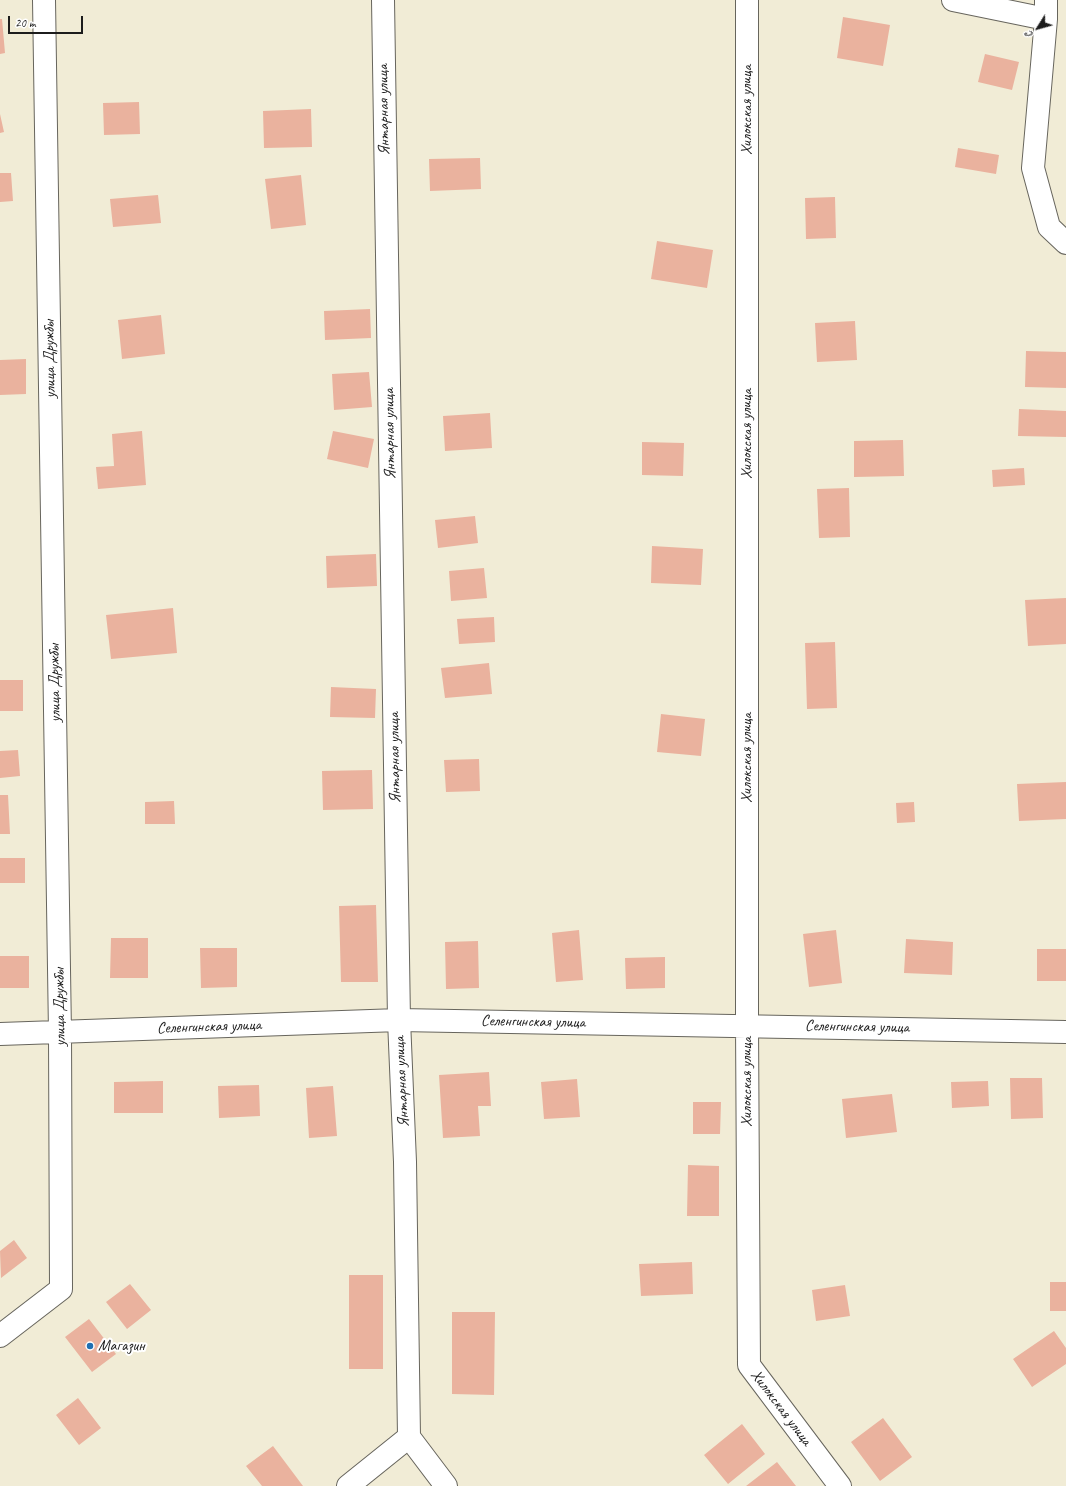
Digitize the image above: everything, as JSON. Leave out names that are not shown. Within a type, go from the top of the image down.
[{"type":"street","name":"улица Дружбы","points":[[0,1336],[61,1289],[60,1033],[44,0]]},
{"type":"street","name":"Янтарная улица","points":[[383,0],[399,1020],[405,1162],[409,1437]]},
{"type":"street","name":"Хилокская улица","points":[[747,0],[747,1025],[749,1365],[840,1486]]},
{"type":"street","points":[[953,0],[1046,10],[1033,168],[1048,228],[1066,243]]},
{"type":"street","name":"Селенгинская улица","points":[[0,1034],[399,1020],[747,1025],[1066,1032]]},
{"type":"street","points":[[348,1486],[409,1437],[446,1486]]},
{"type":"building","points":[[843,17],[890,25],[883,66],[837,58]]},
{"type":"building","points":[[0,19],[2,19],[5,53],[0,54]]},
{"type":"building","points":[[985,54],[1019,62],[1012,90],[978,82]]},
{"type":"building","points":[[139,102],[140,134],[104,135],[103,103]]},
{"type":"building","points":[[311,109],[312,147],[264,148],[263,111]]},
{"type":"building","points":[[0,114],[4,132],[0,133]]},
{"type":"building","points":[[958,148],[999,155],[996,174],[955,167]]},
{"type":"building","points":[[480,158],[481,189],[430,191],[429,159]]},
{"type":"building","points":[[0,173],[11,173],[13,201],[0,202]]},
{"type":"building","points":[[301,175],[306,225],[271,229],[265,179]]},
{"type":"building","points":[[158,195],[161,223],[113,227],[110,199]]},
{"type":"building","points":[[835,197],[836,238],[806,239],[805,198]]},
{"type":"building","points":[[657,241],[713,250],[707,288],[651,279]]},
{"type":"building","points":[[370,309],[371,338],[325,340],[324,311]]},
{"type":"building","points":[[161,315],[165,354],[122,359],[118,320]]},
{"type":"building","points":[[855,321],[857,360],[817,362],[815,323]]},
{"type":"building","points":[[1026,351],[1066,352],[1066,388],[1025,387]]},
{"type":"building","points":[[26,359],[26,394],[0,395],[0,360]]},
{"type":"building","points":[[369,372],[372,407],[334,410],[332,374]]},
{"type":"building","points":[[1019,409],[1066,411],[1066,437],[1018,436]]},
{"type":"building","points":[[490,413],[492,448],[445,451],[443,416]]},
{"type":"building","points":[[142,431],[146,485],[98,489],[96,467],[114,466],[112,434]]},
{"type":"building","points":[[333,431],[374,439],[368,468],[327,459]]},
{"type":"building","points":[[903,440],[904,476],[854,477],[854,441]]},
{"type":"building","points":[[642,442],[684,443],[683,476],[642,475]]},
{"type":"building","points":[[1024,468],[1025,485],[993,487],[992,470]]},
{"type":"building","points":[[849,488],[850,537],[819,538],[817,489]]},
{"type":"building","points":[[475,516],[478,543],[438,548],[435,520]]},
{"type":"building","points":[[652,546],[703,549],[701,585],[651,583]]},
{"type":"building","points":[[376,554],[377,586],[327,588],[326,556]]},
{"type":"building","points":[[484,568],[487,598],[451,601],[449,571]]},
{"type":"building","points":[[1066,598],[1066,644],[1028,646],[1025,600]]},
{"type":"building","points":[[173,608],[177,653],[111,659],[106,615]]},
{"type":"building","points":[[494,617],[495,642],[459,644],[457,619]]},
{"type":"building","points":[[835,642],[837,708],[807,709],[805,643]]},
{"type":"building","points":[[489,663],[492,694],[445,698],[441,668]]},
{"type":"building","points":[[0,680],[23,680],[23,711],[0,711]]},
{"type":"building","points":[[331,687],[376,689],[375,718],[330,717]]},
{"type":"building","points":[[661,714],[705,719],[701,756],[657,752]]},
{"type":"building","points":[[18,750],[20,776],[0,778],[0,751]]},
{"type":"building","points":[[479,759],[480,791],[446,792],[444,760]]},
{"type":"building","points":[[372,770],[373,809],[323,810],[322,771]]},
{"type":"building","points":[[1066,782],[1066,819],[1019,821],[1017,784]]},
{"type":"building","points":[[0,795],[8,795],[10,834],[0,834]]},
{"type":"building","points":[[174,801],[175,824],[145,824],[145,802]]},
{"type":"building","points":[[914,802],[915,822],[897,823],[896,803]]},
{"type":"building","points":[[0,858],[25,858],[25,883],[0,883]]},
{"type":"building","points":[[376,905],[378,982],[341,982],[339,906]]},
{"type":"building","points":[[579,930],[583,980],[556,982],[552,933]]},
{"type":"building","points":[[836,930],[842,983],[809,987],[803,934]]},
{"type":"building","points":[[111,938],[148,938],[148,978],[110,978]]},
{"type":"building","points":[[906,939],[953,942],[952,975],[904,973]]},
{"type":"building","points":[[478,941],[479,988],[446,989],[445,942]]},
{"type":"building","points":[[200,948],[237,948],[237,987],[201,988]]},
{"type":"building","points":[[1037,949],[1066,949],[1066,981],[1037,981]]},
{"type":"building","points":[[0,956],[29,956],[29,988],[0,988]]},
{"type":"building","points":[[665,957],[665,988],[626,989],[625,958]]},
{"type":"building","points":[[489,1072],[491,1106],[478,1106],[480,1136],[443,1138],[439,1075]]},
{"type":"building","points":[[1010,1078],[1042,1078],[1043,1118],[1011,1119]]},
{"type":"building","points":[[577,1079],[580,1117],[544,1119],[541,1082]]},
{"type":"building","points":[[163,1081],[163,1113],[114,1113],[114,1082]]},
{"type":"building","points":[[988,1081],[989,1106],[952,1108],[951,1082]]},
{"type":"building","points":[[259,1085],[260,1116],[219,1118],[218,1086]]},
{"type":"building","points":[[333,1086],[337,1136],[309,1138],[306,1088]]},
{"type":"building","points":[[892,1094],[897,1132],[846,1138],[842,1099]]},
{"type":"building","points":[[693,1102],[721,1102],[720,1134],[693,1134]]},
{"type":"building","points":[[688,1165],[719,1166],[719,1216],[687,1216]]},
{"type":"building","points":[[14,1240],[27,1258],[1,1278],[0,1251]]},
{"type":"building","points":[[692,1262],[693,1294],[641,1296],[639,1264]]},
{"type":"building","points":[[349,1275],[383,1275],[383,1369],[349,1369]]},
{"type":"building","points":[[1050,1282],[1066,1282],[1066,1311],[1050,1311]]},
{"type":"building","points":[[130,1284],[151,1310],[127,1329],[106,1302]]},
{"type":"building","points":[[845,1285],[850,1316],[816,1321],[812,1290]]},
{"type":"building","points":[[452,1312],[495,1312],[494,1395],[452,1394]]},
{"type":"building","name":"Магазин","points":[[89,1319],[116,1354],[92,1372],[65,1337]]},
{"type":"building","points":[[1054,1331],[1066,1348],[1066,1364],[1032,1387],[1013,1359]]},
{"type":"building","points":[[78,1398],[101,1428],[79,1445],[56,1415]]},
{"type":"building","points":[[883,1418],[912,1457],[880,1481],[851,1442]]},
{"type":"building","points":[[742,1424],[765,1454],[728,1484],[704,1455]]},
{"type":"building","points":[[273,1446],[303,1486],[262,1486],[246,1466]]},
{"type":"building","points":[[777,1462],[796,1486],[746,1486]]},
{"type":"place","name":"Магазин","points":[[90,1346]]}]
